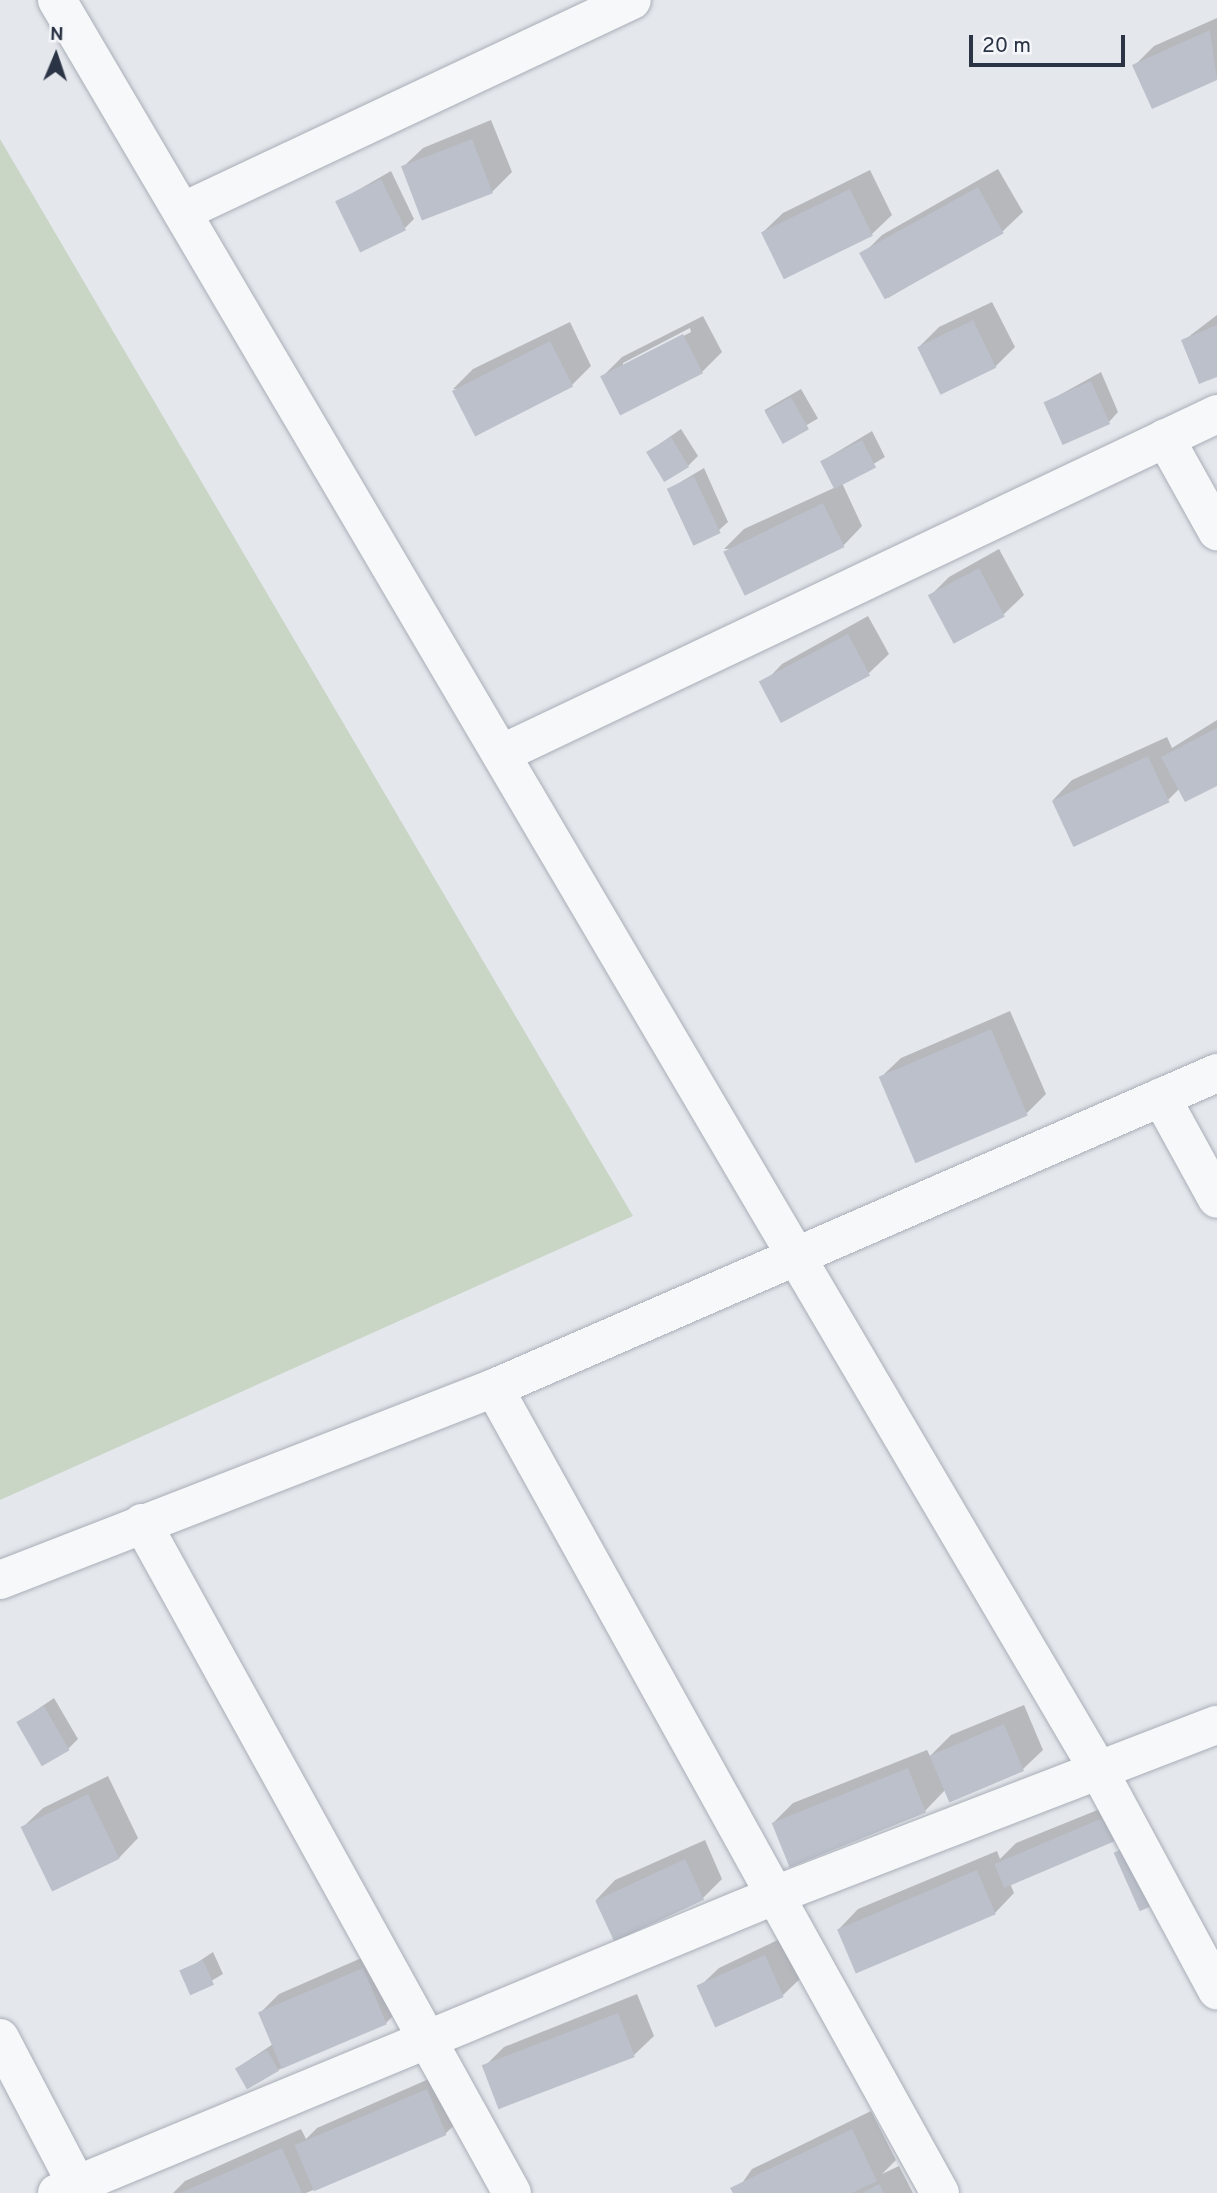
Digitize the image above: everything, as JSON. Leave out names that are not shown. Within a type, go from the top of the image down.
[{"type":"street","points":[[57,0],[1100,1773],[1217,1990]]},
{"type":"street","points":[[181,212],[632,0]]},
{"type":"street","points":[[500,754],[1217,414]]},
{"type":"street","points":[[1165,438],[1217,531]]},
{"type":"street","points":[[0,1580],[494,1388],[1217,1073]]},
{"type":"street","points":[[1161,1097],[1217,1199]]},
{"type":"street","points":[[494,1388],[778,1894],[940,2193]]},
{"type":"street","points":[[142,1523],[512,2193]]},
{"type":"street","points":[[0,2038],[72,2190],[428,2037],[778,1894],[1100,1773],[1217,1725]]},
{"type":"green space","points":[[0,139],[633,1216],[0,1500]]},
{"type":"building","points":[[1210,30],[1217,80],[1152,109],[1132,65]]},
{"type":"building","points":[[472,139],[493,193],[422,220],[401,166]]},
{"type":"building","points":[[381,179],[406,230],[360,253],[335,201]]},
{"type":"building","points":[[978,187],[1004,233],[885,299],[859,253]]},
{"type":"building","points":[[850,189],[873,236],[784,279],[761,232]]},
{"type":"building","points":[[973,320],[996,368],[941,395],[917,347]]},
{"type":"building","points":[[1217,325],[1217,377],[1199,384],[1181,340]]},
{"type":"building","points":[[683,334],[703,373],[620,415],[600,376]]},
{"type":"building","points":[[550,341],[573,386],[475,436],[452,391]]},
{"type":"building","points":[[1091,381],[1110,424],[1063,445],[1043,402]]},
{"type":"building","points":[[791,397],[809,429],[783,444],[765,412]]},
{"type":"building","points":[[671,437],[689,467],[664,482],[646,452]]},
{"type":"building","points":[[862,440],[876,468],[834,489],[820,461]]},
{"type":"building","points":[[694,476],[721,533],[693,546],[667,489]]},
{"type":"building","points":[[823,503],[844,547],[745,596],[723,552]]},
{"type":"building","points":[[979,568],[1005,617],[954,644],[928,595]]},
{"type":"building","points":[[848,634],[870,675],[781,723],[759,681]]},
{"type":"building","points":[[1217,728],[1217,786],[1185,802],[1161,757]]},
{"type":"building","points":[[1148,756],[1170,802],[1073,847],[1052,801]]},
{"type":"building","points":[[991,1029],[1028,1116],[915,1163],[879,1077]]},
{"type":"building","points":[[44,1706],[70,1750],[42,1766],[16,1722]]},
{"type":"building","points":[[1004,1724],[1024,1771],[949,1803],[929,1756]]},
{"type":"building","points":[[908,1768],[926,1813],[790,1868],[772,1823]]},
{"type":"building","points":[[88,1794],[120,1859],[52,1892],[21,1827]]},
{"type":"building","points":[[1112,1814],[1122,1838],[1004,1888],[994,1864]]},
{"type":"building","points":[[1131,1845],[1157,1903],[1140,1911],[1114,1853]]},
{"type":"building","points":[[685,1859],[704,1900],[614,1942],[595,1901]]},
{"type":"building","points":[[977,1870],[996,1914],[856,1974],[837,1929]]},
{"type":"building","points":[[765,1955],[784,1997],[715,2028],[696,1986]]},
{"type":"building","points":[[203,1960],[214,1985],[190,1995],[179,1971]]},
{"type":"building","points":[[363,1968],[387,2024],[282,2069],[258,2013]]},
{"type":"building","points":[[618,2013],[635,2057],[499,2109],[482,2065]]},
{"type":"building","points":[[267,2050],[279,2071],[247,2089],[235,2068]]},
{"type":"building","points":[[427,2089],[447,2135],[314,2191],[294,2145]]},
{"type":"building","points":[[852,2129],[877,2181],[852,2193],[733,2193],[730,2188]]},
{"type":"building","points":[[282,2148],[302,2193],[180,2193]]},
{"type":"building","points":[[879,2184],[884,2193],[862,2193]]}]
